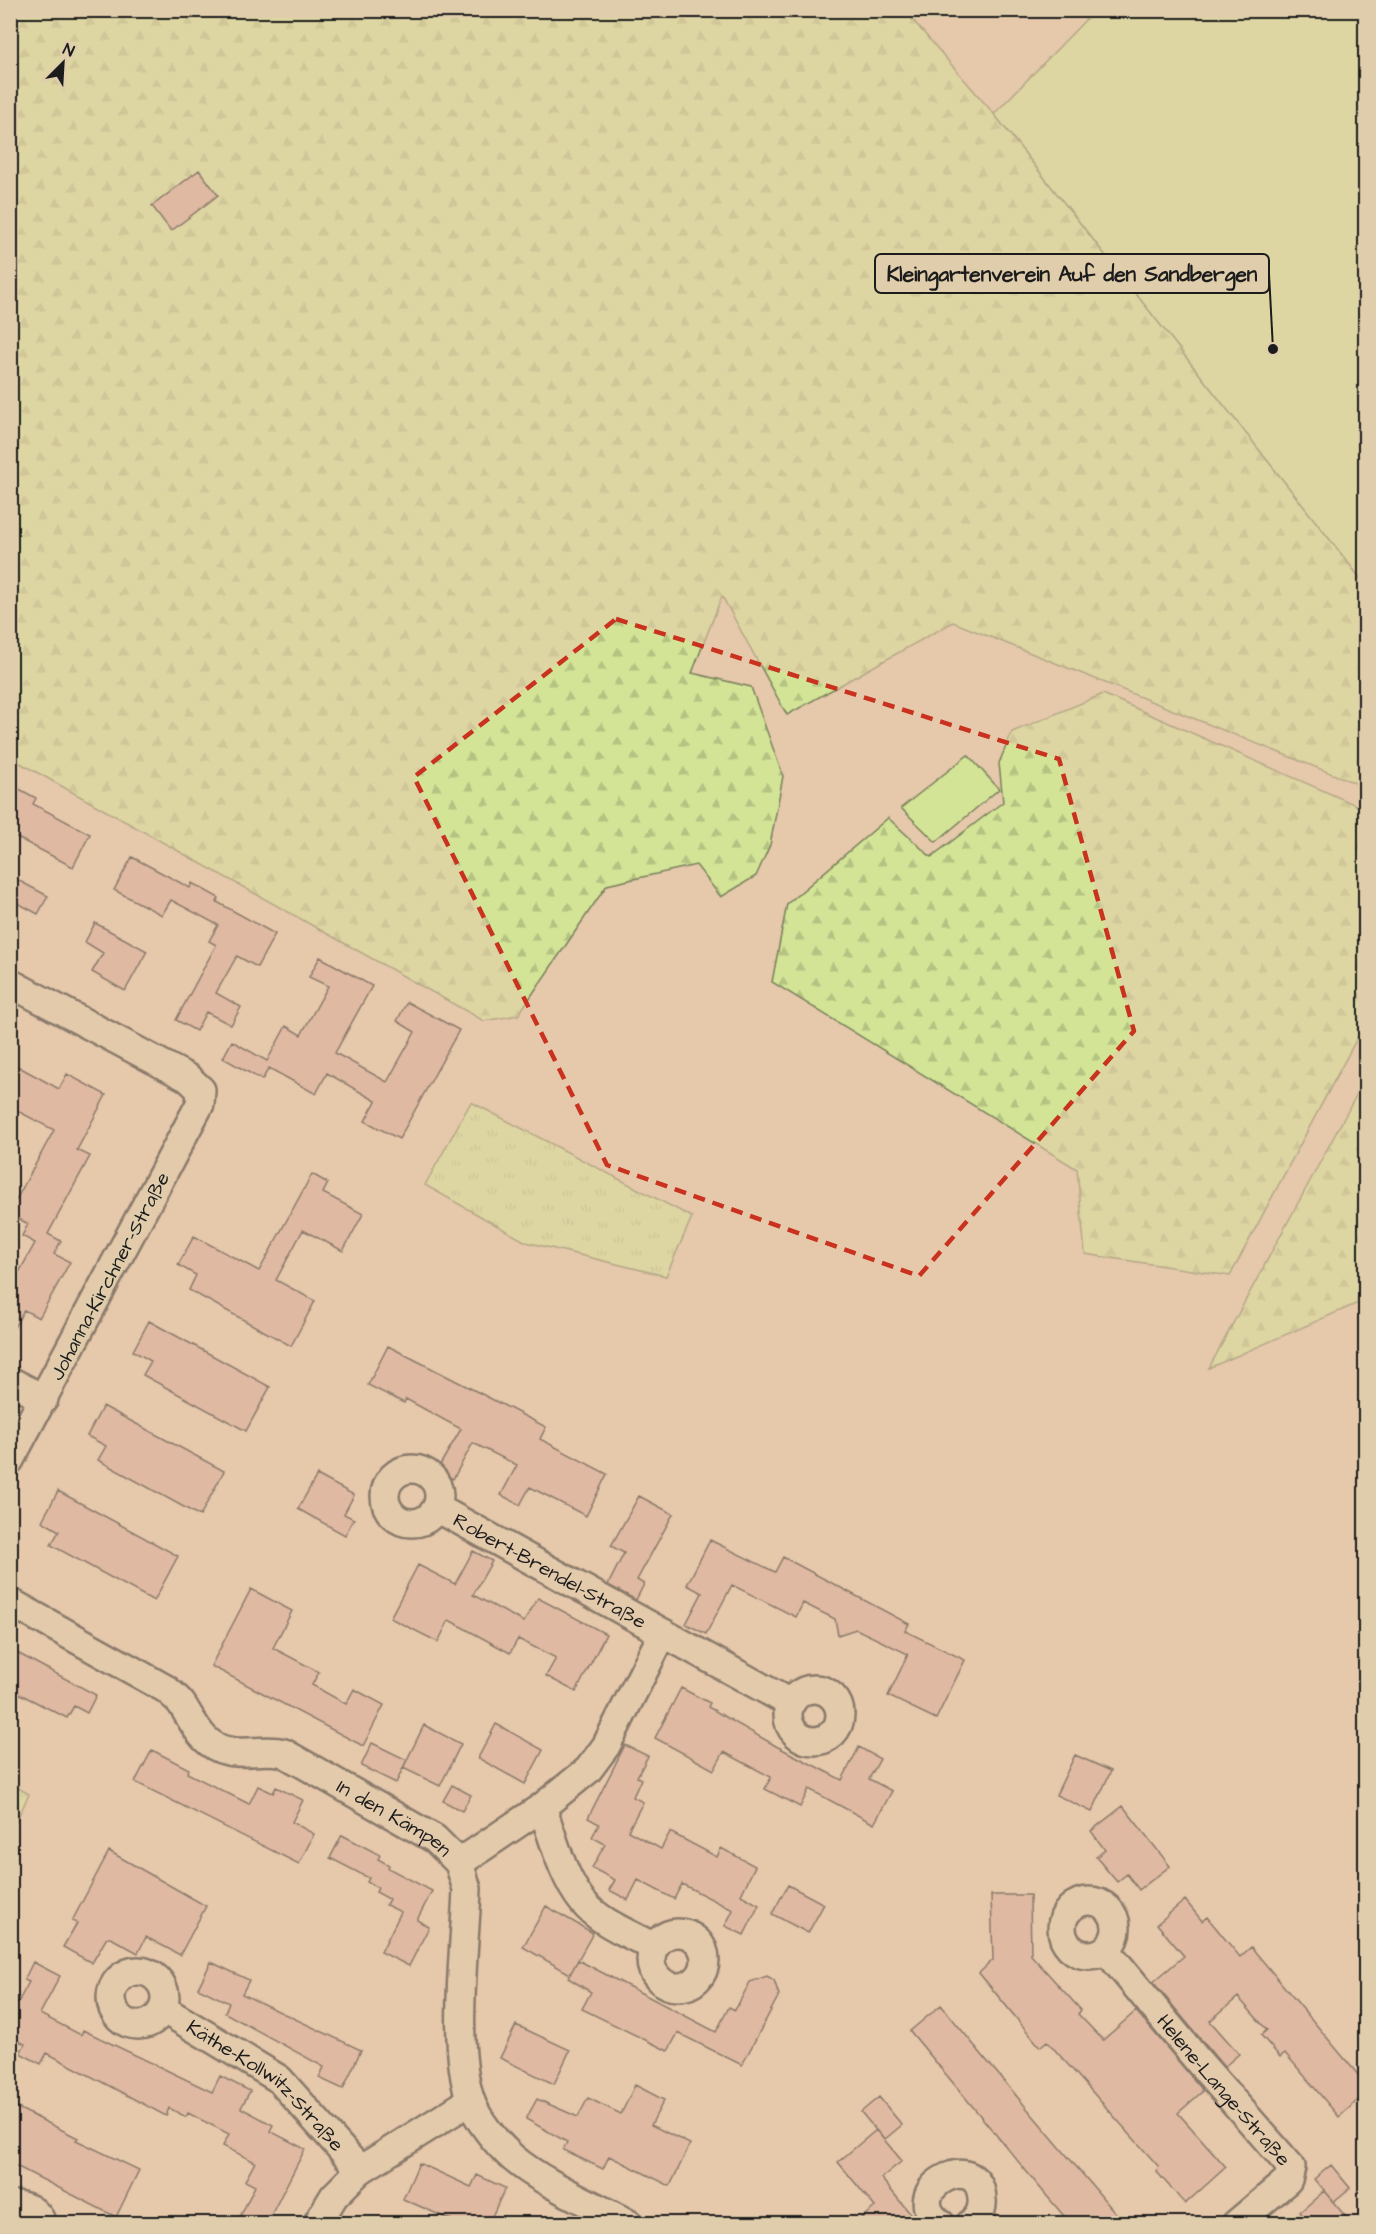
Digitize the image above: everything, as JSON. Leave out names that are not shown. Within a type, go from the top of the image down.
[{"type":"street","name":"Johanna-Kirchner-Straße","points":[[10,983],[188,1078],[201,1090],[200,1104],[10,1460]]},
{"type":"street","points":[[10,1381],[44,1399]]},
{"type":"street","name":"Robert-Brendel-Straße","points":[[437,1508],[790,1703]]},
{"type":"street","name":"In den Kämpen","points":[[10,1602],[166,1689],[182,1704],[201,1736],[214,1746],[243,1753],[271,1750],[284,1753],[435,1839],[459,1863],[467,1889],[462,2057],[470,2101],[486,2127],[513,2158],[534,2172],[629,2223]]},
{"type":"street","name":"Robert-Brendel-Straße","points":[[459,1863],[542,1806],[588,1770],[606,1746],[663,1633]]},
{"type":"street","points":[[542,1806],[563,1863],[583,1902],[610,1924],[654,1947]]},
{"type":"street","name":"Helene-Lange-Straße","points":[[1106,1950],[1199,2062],[1291,2167],[1288,2180],[1236,2223]]},
{"type":"street","name":"Käthe-Kollwitz-Straße","points":[[163,2009],[287,2085],[360,2170]]},
{"type":"street","name":"Käthe-Kollwitz-Straße","points":[[317,2223],[334,2196],[360,2170],[470,2101]]},
{"type":"street","points":[[941,2223],[930,2210],[929,2197],[934,2184],[944,2176],[959,2174],[973,2180],[982,2192],[983,2207],[975,2222]]},
{"type":"street","points":[[10,2205],[28,2207],[42,2223]]},
{"type":"highlighted area","points":[[616,619],[1059,759],[1134,1031],[919,1276],[607,1165],[414,777]]},
{"type":"green space","points":[[1095,10],[1365,11],[1365,584],[994,114]]},
{"type":"green space","points":[[11,11],[905,11],[994,114],[1365,584],[1365,787],[953,622],[787,715],[722,596],[692,673],[751,687],[783,776],[770,845],[756,876],[721,897],[696,865],[607,885],[518,1015],[484,1021],[11,758]]},
{"type":"green space","points":[[1103,694],[1365,809],[1365,1023],[1230,1276],[1085,1254],[1077,1169],[772,982],[787,904],[888,818],[931,857],[1003,802],[999,763],[1012,732]]},
{"type":"green space","points":[[968,755],[999,789],[936,842],[901,808]]},
{"type":"green space","points":[[1365,1079],[1365,1300],[1209,1368]]},
{"type":"green space","points":[[471,1102],[692,1217],[666,1276],[526,1242],[425,1185]]},
{"type":"green space","points":[[11,1784],[29,1794],[11,1832]]},
{"type":"building","points":[[199,170],[218,195],[171,231],[152,206]]},
{"type":"building","points":[[10,784],[36,798],[33,804],[90,834],[73,867],[10,834]]},
{"type":"building","points":[[132,857],[190,888],[192,883],[219,898],[217,902],[275,934],[257,967],[237,956],[216,993],[241,1007],[231,1025],[206,1012],[196,1031],[176,1020],[216,945],[209,941],[218,925],[171,900],[162,915],[114,890]]},
{"type":"building","points":[[10,876],[48,896],[38,914],[10,899]]},
{"type":"building","points":[[95,923],[147,951],[125,991],[92,972],[103,953],[85,942]]},
{"type":"building","points":[[320,957],[372,986],[335,1053],[387,1082],[415,1032],[397,1021],[407,1002],[459,1030],[399,1139],[365,1121],[376,1101],[327,1073],[316,1094],[269,1068],[262,1080],[223,1058],[232,1041],[267,1061],[286,1026],[301,1035],[328,986],[309,977]]},
{"type":"building","points":[[10,1062],[59,1089],[67,1074],[106,1095],[77,1150],[90,1156],[48,1234],[61,1241],[54,1254],[70,1262],[39,1318],[24,1310],[10,1335],[10,1289],[35,1243],[22,1236],[28,1224],[10,1214],[10,1211],[54,1130],[10,1107]]},
{"type":"building","points":[[312,1174],[328,1183],[323,1193],[363,1214],[343,1251],[303,1230],[276,1280],[315,1301],[291,1346],[189,1290],[196,1275],[178,1265],[194,1236],[259,1271]]},
{"type":"building","points":[[149,1321],[270,1387],[246,1431],[143,1375],[151,1361],[133,1351]]},
{"type":"building","points":[[388,1346],[546,1427],[540,1439],[607,1474],[586,1516],[530,1487],[520,1505],[501,1495],[517,1465],[473,1443],[453,1479],[437,1470],[461,1429],[406,1399],[404,1403],[368,1385]]},
{"type":"building","points":[[103,1406],[224,1471],[200,1516],[98,1460],[106,1446],[87,1436]]},
{"type":"building","points":[[317,1475],[354,1495],[344,1514],[354,1519],[345,1535],[298,1509]]},
{"type":"building","points":[[58,1491],[178,1556],[154,1601],[51,1545],[59,1531],[42,1521]]},
{"type":"building","points":[[639,1496],[673,1514],[637,1580],[644,1584],[636,1600],[608,1585],[624,1553],[611,1546]]},
{"type":"building","points":[[710,1540],[775,1572],[783,1557],[909,1624],[905,1631],[965,1660],[936,1719],[888,1696],[908,1654],[856,1629],[838,1635],[835,1619],[803,1603],[796,1617],[732,1585],[706,1634],[686,1624],[702,1593],[687,1585]]},
{"type":"building","points":[[473,1551],[492,1561],[473,1595],[524,1622],[538,1598],[606,1634],[576,1692],[546,1676],[556,1658],[518,1639],[510,1653],[449,1620],[438,1642],[390,1618],[418,1565],[455,1584]]},
{"type":"building","points":[[251,1589],[292,1611],[273,1648],[319,1672],[312,1685],[346,1704],[354,1689],[384,1705],[363,1746],[211,1666]]},
{"type":"building","points":[[10,1649],[96,1695],[87,1713],[74,1706],[67,1718],[10,1689]]},
{"type":"building","points":[[681,1688],[710,1703],[708,1707],[776,1746],[842,1780],[859,1747],[880,1759],[869,1779],[892,1791],[874,1824],[809,1789],[800,1807],[765,1789],[771,1777],[724,1752],[714,1770],[655,1738]]},
{"type":"building","points":[[496,1724],[543,1750],[525,1784],[478,1758]]},
{"type":"building","points":[[424,1725],[461,1744],[440,1786],[403,1768]]},
{"type":"building","points":[[372,1743],[407,1760],[396,1783],[361,1766]]},
{"type":"building","points":[[625,1745],[648,1756],[637,1777],[641,1779],[633,1797],[643,1802],[628,1831],[661,1849],[670,1832],[717,1857],[721,1848],[755,1866],[741,1895],[759,1905],[744,1935],[725,1926],[733,1910],[682,1884],[674,1899],[638,1880],[628,1900],[609,1890],[615,1880],[592,1868],[605,1844],[592,1837],[599,1824],[588,1818]]},
{"type":"building","points":[[152,1750],[189,1769],[187,1773],[249,1804],[258,1786],[273,1793],[276,1787],[303,1800],[292,1822],[314,1834],[299,1864],[135,1782]]},
{"type":"building","points":[[1075,1755],[1111,1771],[1092,1812],[1056,1795]]},
{"type":"building","points":[[452,1785],[471,1795],[462,1811],[443,1801]]},
{"type":"building","points":[[1123,1806],[1170,1866],[1139,1890],[1127,1874],[1117,1882],[1096,1857],[1105,1850],[1091,1831]]},
{"type":"building","points":[[342,1835],[380,1855],[378,1859],[389,1865],[388,1868],[432,1891],[417,1920],[429,1927],[409,1966],[381,1952],[401,1912],[386,1905],[389,1899],[376,1892],[378,1888],[367,1882],[369,1878],[330,1858]]},
{"type":"building","points":[[109,1851],[206,1906],[180,1955],[146,1937],[138,1953],[109,1937],[92,1963],[63,1947],[77,1923],[72,1921]]},
{"type":"building","points":[[788,1885],[824,1904],[808,1933],[772,1914]]},
{"type":"building","points":[[991,1895],[1030,1895],[1031,1955],[1081,2010],[1078,2014],[1103,2040],[1136,2011],[1201,2088],[1202,2092],[1178,2113],[1226,2167],[1185,2204],[1156,2171],[1159,2167],[1047,2041],[1040,2047],[979,1973],[993,1960]]},
{"type":"building","points":[[1185,1900],[1202,1921],[1207,1917],[1240,1957],[1251,1947],[1365,2083],[1365,2094],[1339,2117],[1285,2053],[1280,2057],[1261,2035],[1267,2030],[1238,1997],[1210,2021],[1239,2054],[1224,2067],[1153,1982],[1184,1956],[1157,1924]]},
{"type":"building","points":[[546,1906],[593,1933],[570,1974],[523,1947]]},
{"type":"building","points":[[578,1960],[716,2032],[729,2007],[735,2010],[750,1982],[767,1976],[774,1980],[779,1995],[742,2065],[678,2033],[668,2051],[582,2009],[591,1992],[568,1978]]},
{"type":"building","points":[[33,1962],[60,1976],[40,2014],[81,2035],[83,2030],[212,2092],[220,2076],[250,2091],[241,2108],[273,2125],[270,2131],[305,2149],[267,2223],[237,2223],[255,2186],[245,2181],[255,2162],[223,2146],[229,2134],[188,2113],[186,2117],[169,2108],[166,2116],[47,2053],[41,2064],[20,2053],[25,2044],[10,2037],[10,2017],[29,1982],[24,1980]]},
{"type":"building","points":[[211,1962],[249,1980],[242,1994],[361,2050],[343,2089],[319,2078],[324,2067],[225,2013],[229,2003],[198,1988]]},
{"type":"building","points":[[941,2005],[1124,2223],[1070,2223],[1046,2195],[910,2031]]},
{"type":"building","points":[[516,2025],[570,2050],[554,2084],[500,2058]]},
{"type":"building","points":[[635,2085],[664,2100],[651,2125],[690,2144],[670,2186],[609,2156],[603,2169],[563,2150],[567,2142],[526,2119],[537,2099],[578,2117],[588,2098],[621,2114]]},
{"type":"building","points":[[879,2097],[902,2125],[884,2140],[861,2112]]},
{"type":"building","points":[[10,2104],[78,2138],[76,2140],[139,2170],[116,2217],[10,2163]]},
{"type":"building","points":[[876,2130],[902,2161],[881,2178],[918,2223],[855,2223],[875,2207],[838,2162]]},
{"type":"building","points":[[419,2163],[471,2187],[477,2175],[505,2188],[489,2223],[458,2223],[403,2199]]},
{"type":"building","points":[[1331,2165],[1350,2188],[1333,2202],[1314,2179]]},
{"type":"building","points":[[1324,2191],[1351,2223],[1309,2223],[1300,2212]]},
{"type":"place","name":"Kleingartenverein Auf den Sandbergen","points":[[1273,349]]}]
